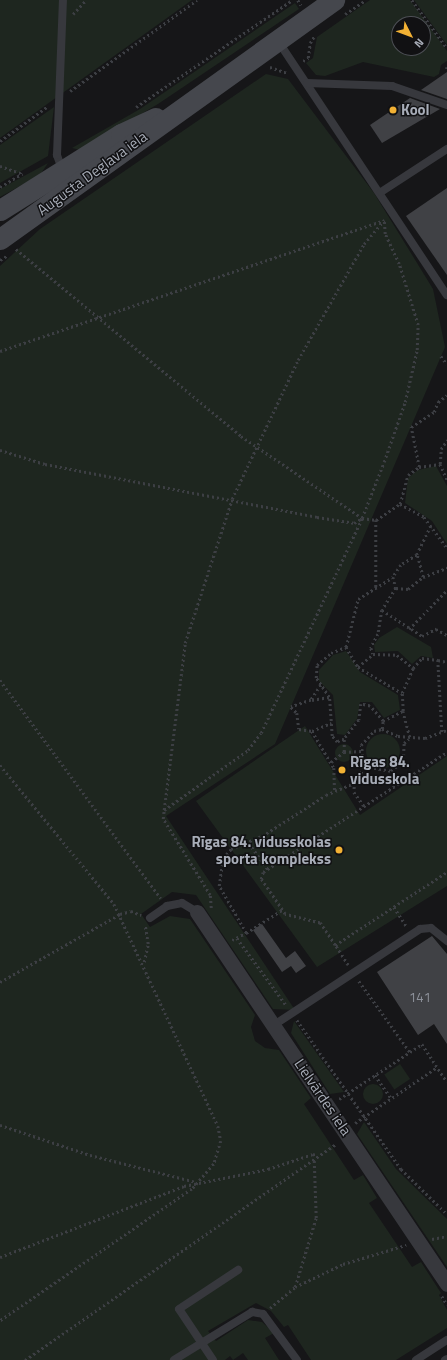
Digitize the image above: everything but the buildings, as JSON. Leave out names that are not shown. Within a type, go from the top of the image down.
[{"type":"main road","name":"Augusta Deglava iela","points":[[8,244],[130,149],[183,105],[334,0]]},
{"type":"main road","name":"Augusta Deglava iela","points":[[0,210],[62,169],[121,134],[183,105]]},
{"type":"street","name":"Lielvārdes iela","points":[[197,912],[212,932],[447,1284]]},
{"type":"lane","points":[[62,169],[57,155],[58,100],[64,0]]},
{"type":"lane","points":[[278,40],[395,213],[447,295]]},
{"type":"lane","points":[[307,83],[392,86],[447,105]]},
{"type":"lane","points":[[381,192],[447,149]]},
{"type":"lane","points":[[150,918],[167,906],[182,903],[197,912]]},
{"type":"lane","points":[[274,1025],[291,1012],[412,934],[431,928],[447,941]]},
{"type":"lane","points":[[213,1360],[179,1309],[238,1270]]},
{"type":"lane","points":[[174,1360],[252,1312],[262,1314],[297,1360]]},
{"type":"lane","points":[[416,1360],[447,1340]]},
{"type":"path","points":[[71,17],[86,0]]},
{"type":"path","points":[[0,141],[197,0]]},
{"type":"path","points":[[132,110],[292,0]]},
{"type":"path","points":[[412,0],[447,48]]},
{"type":"path","points":[[0,166],[23,174]]},
{"type":"path","points":[[0,187],[30,170]]},
{"type":"path","points":[[0,351],[98,319],[384,220],[395,213]]},
{"type":"path","points":[[212,932],[210,895],[163,819],[185,643],[232,499],[298,360],[364,244],[384,220]]},
{"type":"path","points":[[164,810],[248,750],[260,733],[362,518],[405,402],[417,350],[418,325],[399,264],[385,234],[384,220]]},
{"type":"path","points":[[8,244],[256,448],[362,518],[376,520],[400,504],[408,475],[419,467],[440,464]]},
{"type":"path","points":[[441,356],[447,364]]},
{"type":"path","points":[[419,467],[411,427],[434,412],[438,402],[447,395]]},
{"type":"path","points":[[447,440],[441,448],[440,464],[447,479]]},
{"type":"path","points":[[0,450],[45,464],[232,499],[342,522],[354,523],[362,518]]},
{"type":"path","points":[[400,504],[424,517],[447,547]]},
{"type":"path","points":[[376,520],[376,588]]},
{"type":"path","points":[[382,729],[383,720],[370,706],[362,704],[359,720],[344,739],[337,742],[332,736],[330,697],[316,678],[317,665],[346,647],[358,599],[393,577],[401,565],[417,555],[431,526]]},
{"type":"path","points":[[417,555],[423,577]]},
{"type":"path","points":[[396,588],[408,589],[423,577],[447,568]]},
{"type":"path","points":[[373,654],[371,648],[378,634],[382,610],[396,588],[393,577]]},
{"type":"path","points":[[410,629],[447,590]]},
{"type":"path","points":[[382,610],[422,636],[436,629],[447,635]]},
{"type":"path","points":[[346,647],[358,667],[402,693]]},
{"type":"path","points":[[358,667],[373,654],[397,654],[413,668]]},
{"type":"path","points":[[410,738],[403,711],[402,693],[413,668],[422,658],[447,662]]},
{"type":"path","points":[[438,660],[442,732]]},
{"type":"path","points":[[0,680],[167,906]]},
{"type":"path","points":[[311,700],[321,685]]},
{"type":"path","points":[[330,697],[311,700],[291,707],[297,713],[299,729],[312,731],[331,723]]},
{"type":"path","points":[[383,720],[403,711]]},
{"type":"path","points":[[364,806],[354,792],[356,782],[364,766],[361,751],[367,737],[382,729],[410,738],[425,738],[447,730]]},
{"type":"path","points":[[312,731],[331,762],[335,773],[335,791]]},
{"type":"path","points":[[364,766],[390,771],[403,761],[404,743],[410,738]]},
{"type":"path","points":[[344,739],[344,752]]},
{"type":"path","points":[[331,762],[344,752],[361,751]]},
{"type":"path","points":[[410,1052],[320,923],[285,914],[260,879],[268,869],[447,752]]},
{"type":"path","points":[[0,765],[87,867],[120,914],[220,1133],[217,1158],[199,1183],[0,1321]]},
{"type":"path","points":[[246,933],[225,901],[219,886],[219,871],[231,849],[250,843],[335,791],[356,782]]},
{"type":"path","points":[[250,843],[268,869]]},
{"type":"path","points":[[335,945],[447,872]]},
{"type":"path","points":[[394,907],[412,934]]},
{"type":"path","points":[[220,944],[237,938],[282,910]]},
{"type":"path","points":[[0,982],[120,914],[131,912],[150,918],[145,925],[148,949],[143,962]]},
{"type":"path","points":[[237,938],[401,1168],[447,1214]]},
{"type":"path","points":[[351,1090],[422,1044],[447,1082]]},
{"type":"path","points":[[367,1114],[437,1066]]},
{"type":"path","points":[[375,1075],[391,1098]]},
{"type":"path","points":[[0,1125],[90,1155],[199,1183]]},
{"type":"path","points":[[25,1360],[348,1135]]},
{"type":"path","points":[[0,1257],[199,1183],[268,1169],[313,1154],[319,1156]]},
{"type":"path","points":[[295,1288],[316,1218],[314,1159]]},
{"type":"path","points":[[262,1314],[295,1288],[343,1264],[418,1242],[447,1236]]},
{"type":"shaded area","points":[[0,0],[192,0],[0,138]]},
{"type":"shaded area","points":[[370,0],[410,0],[422,16],[391,16],[391,56],[431,56],[431,29],[447,51],[447,61],[441,65],[439,74],[434,77],[363,62],[325,76],[316,75],[306,63],[313,58],[317,37]]},
{"type":"shaded area","points":[[414,0],[447,0],[447,45],[431,23],[431,16],[426,16]]},
{"type":"shaded area","points":[[295,3],[299,9],[158,104],[80,150],[72,148],[140,109]]},
{"type":"shaded area","points":[[266,74],[288,79],[374,193],[433,289],[445,347],[275,744],[166,816],[295,1010],[273,1009],[196,895],[172,892],[141,914],[150,927],[170,916],[190,919],[255,1015],[251,1027],[255,1041],[265,1048],[279,1050],[311,1098],[304,1104],[352,1177],[354,1180],[363,1175],[377,1198],[369,1203],[412,1267],[421,1262],[441,1293],[439,1295],[447,1310],[447,1328],[396,1360],[311,1360],[288,1325],[284,1327],[271,1311],[256,1303],[208,1331],[216,1341],[248,1320],[262,1322],[274,1333],[265,1338],[279,1360],[248,1360],[243,1353],[233,1360],[230,1356],[225,1360],[0,1360],[0,266],[40,229]]},
{"type":"shaded area","points":[[54,107],[48,156],[0,183],[0,145]]},
{"type":"shaded area","points":[[48,163],[40,175],[0,197],[0,189]]},
{"type":"shaded area","points":[[436,466],[447,486],[447,544],[432,521],[405,503],[408,478],[418,470]]},
{"type":"shaded area","points":[[397,627],[431,647],[433,658],[421,656],[412,664],[398,651],[375,652],[374,645],[379,638]]},
{"type":"shaded area","points":[[346,651],[360,672],[398,695],[400,710],[384,718],[372,702],[360,702],[357,719],[345,735],[337,734],[333,695],[319,681],[319,670],[333,655]]},
{"type":"shaded area","name":"Rīgas 84. vidusskolas sporta komplekss","points":[[305,726],[360,815],[447,756],[447,886],[317,967],[196,801]]},
{"type":"shaded area","points":[[383,734],[395,739],[400,751],[395,763],[383,768],[371,763],[366,751],[371,739]]},
{"type":"shaded area","points":[[344,744],[350,747],[353,753],[350,759],[344,762],[338,759],[335,753],[338,747]]},
{"type":"shaded area","points":[[294,1021],[344,1092],[330,1094],[291,1033]]},
{"type":"shaded area","points":[[400,1064],[410,1079],[394,1090],[384,1075]]},
{"type":"shaded area","points":[[373,1084],[380,1087],[383,1094],[380,1101],[373,1104],[366,1101],[363,1094],[366,1087]]},
{"type":"shaded area","points":[[364,1122],[396,1169],[447,1219],[447,1267],[357,1134]]},
{"type":"place","name":"Kool","points":[[393,110]]},
{"type":"place","name":"Rīgas 84. vidusskola","points":[[342,770]]},
{"type":"place","name":"Rīgas 84. vidusskolas sporta komplekss","points":[[339,850]]}]
